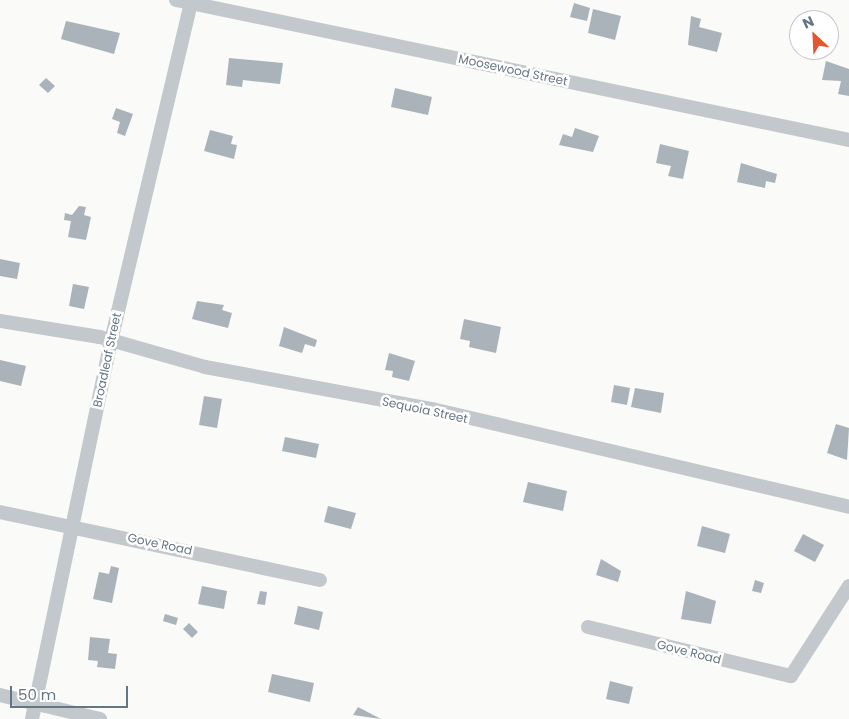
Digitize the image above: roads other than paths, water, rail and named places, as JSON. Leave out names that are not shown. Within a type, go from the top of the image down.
[{"type":"street","name":"Moosewood Street","points":[[176,0],[849,140]]},
{"type":"street","name":"Broadleaf Street","points":[[32,719],[111,341],[191,3]]},
{"type":"street","name":"Sequoia Street","points":[[0,321],[111,341],[205,367],[432,409],[849,507]]},
{"type":"street","name":"Gove Road","points":[[0,512],[320,580]]},
{"type":"street","name":"Gove Road","points":[[588,627],[791,676],[849,586]]},
{"type":"street","points":[[0,695],[100,719]]}]
